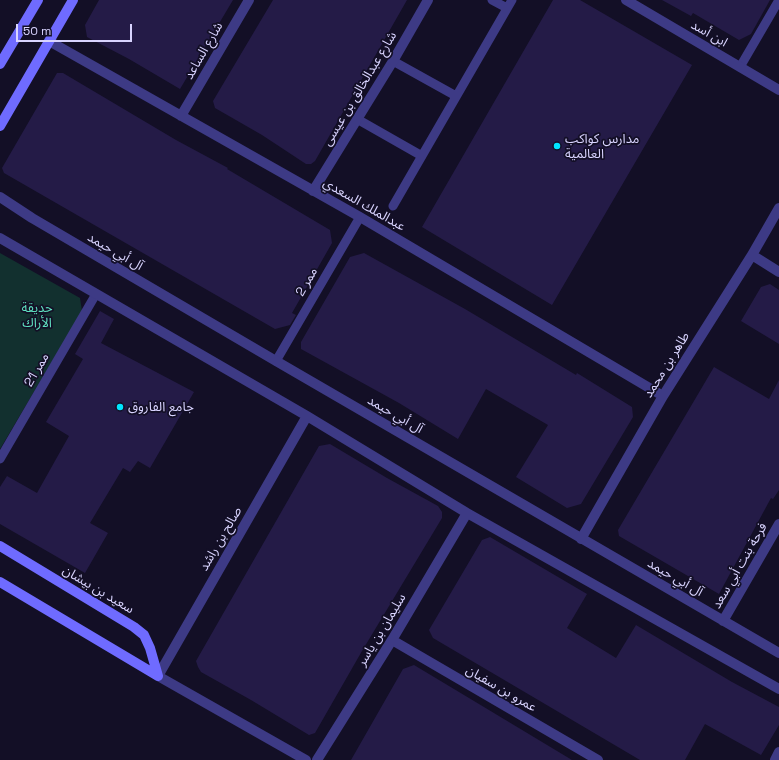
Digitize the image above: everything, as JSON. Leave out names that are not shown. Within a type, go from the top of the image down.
[{"type":"street","points":[[0,64],[38,0]]},
{"type":"street","points":[[0,126],[73,0]]},
{"type":"street","name":"شارع الساعد","points":[[181,116],[249,0]]},
{"type":"street","name":"شارع عبدالخالق بن عيسى","points":[[313,191],[428,0]]},
{"type":"street","name":"ابن أسد","points":[[626,0],[779,90]]},
{"type":"street","name":"عبدالملك السعدي","points":[[49,41],[360,217],[663,396]]},
{"type":"street","name":"آل أبي حيمد","points":[[0,197],[39,222],[276,361],[779,653]]},
{"type":"street","name":"طاهر بن محمد","points":[[581,539],[663,396],[752,255],[779,208]]},
{"type":"street","points":[[0,238],[307,416],[467,513],[779,690]]},
{"type":"street","points":[[752,255],[779,272]]},
{"type":"street","name":"صالح بن راشد","points":[[158,676],[307,416]]},
{"type":"street","name":"سليمان بن ياسر","points":[[317,760],[392,640],[467,513]]},
{"type":"street","name":"فرحة بنت أبي سعد","points":[[723,621],[779,524]]},
{"type":"street","name":"سعيد بن بيشان","points":[[0,546],[134,627],[144,635],[150,648],[158,676]]},
{"type":"street","points":[[0,582],[158,676],[306,760]]},
{"type":"street","name":"عمرو بن سفيان","points":[[392,640],[598,760]]},
{"type":"street","points":[[774,760],[779,752]]},
{"type":"lane","points":[[393,206],[509,4],[492,0]]},
{"type":"lane","points":[[740,67],[779,0]]},
{"type":"lane","points":[[392,61],[456,96]]},
{"type":"lane","points":[[357,119],[422,156]]},
{"type":"lane","name":"ممر 2","points":[[276,361],[360,217]]},
{"type":"lane","name":"ممر 21","points":[[0,459],[96,294]]},
{"type":"green space","name":"حديقة الأراك","points":[[0,253],[80,298],[82,311],[0,449]]},
{"type":"building","points":[[99,0],[233,0],[180,89],[129,59],[87,37],[85,25]]},
{"type":"building","points":[[273,0],[407,0],[315,161],[311,164],[306,164],[262,135],[215,108],[213,101]]},
{"type":"building","name":"مدارس كواكب العالمية","points":[[553,0],[580,0],[692,65],[552,305],[422,227]]},
{"type":"building","points":[[662,0],[770,0],[751,34],[739,40],[693,13],[691,16]]},
{"type":"building","points":[[57,73],[63,73],[176,140],[228,168],[227,169],[330,230],[332,243],[292,313],[296,315],[290,325],[275,329],[4,173],[2,168]]},
{"type":"building","points":[[364,253],[465,309],[576,375],[577,373],[632,407],[633,417],[581,504],[567,508],[516,477],[548,425],[486,389],[458,439],[399,403],[301,349],[301,342],[350,257]]},
{"type":"building","points":[[770,284],[779,290],[779,344],[741,321],[761,287]]},
{"type":"building","name":"جامع الفاروق","points":[[100,311],[114,319],[101,343],[194,392],[150,468],[138,461],[130,472],[123,468],[90,523],[108,533],[85,573],[0,524],[0,487],[7,476],[37,493],[69,436],[46,422],[83,359],[75,354]]},
{"type":"building","points":[[714,367],[769,399],[779,380],[779,490],[773,499],[771,498],[719,594],[619,536],[618,530]]},
{"type":"building","points":[[330,444],[438,506],[442,512],[442,518],[362,651],[315,733],[309,735],[201,672],[196,661],[319,446]]},
{"type":"building","points":[[490,537],[587,594],[567,628],[616,658],[636,625],[732,682],[779,707],[779,725],[761,755],[705,724],[685,760],[640,760],[433,638],[429,630],[482,540]]},
{"type":"building","points":[[414,665],[572,760],[351,760],[403,669]]},
{"type":"place","name":"مدارس كواكب العالمية","points":[[557,146]]},
{"type":"place","name":"جامع الفاروق","points":[[120,407]]}]
